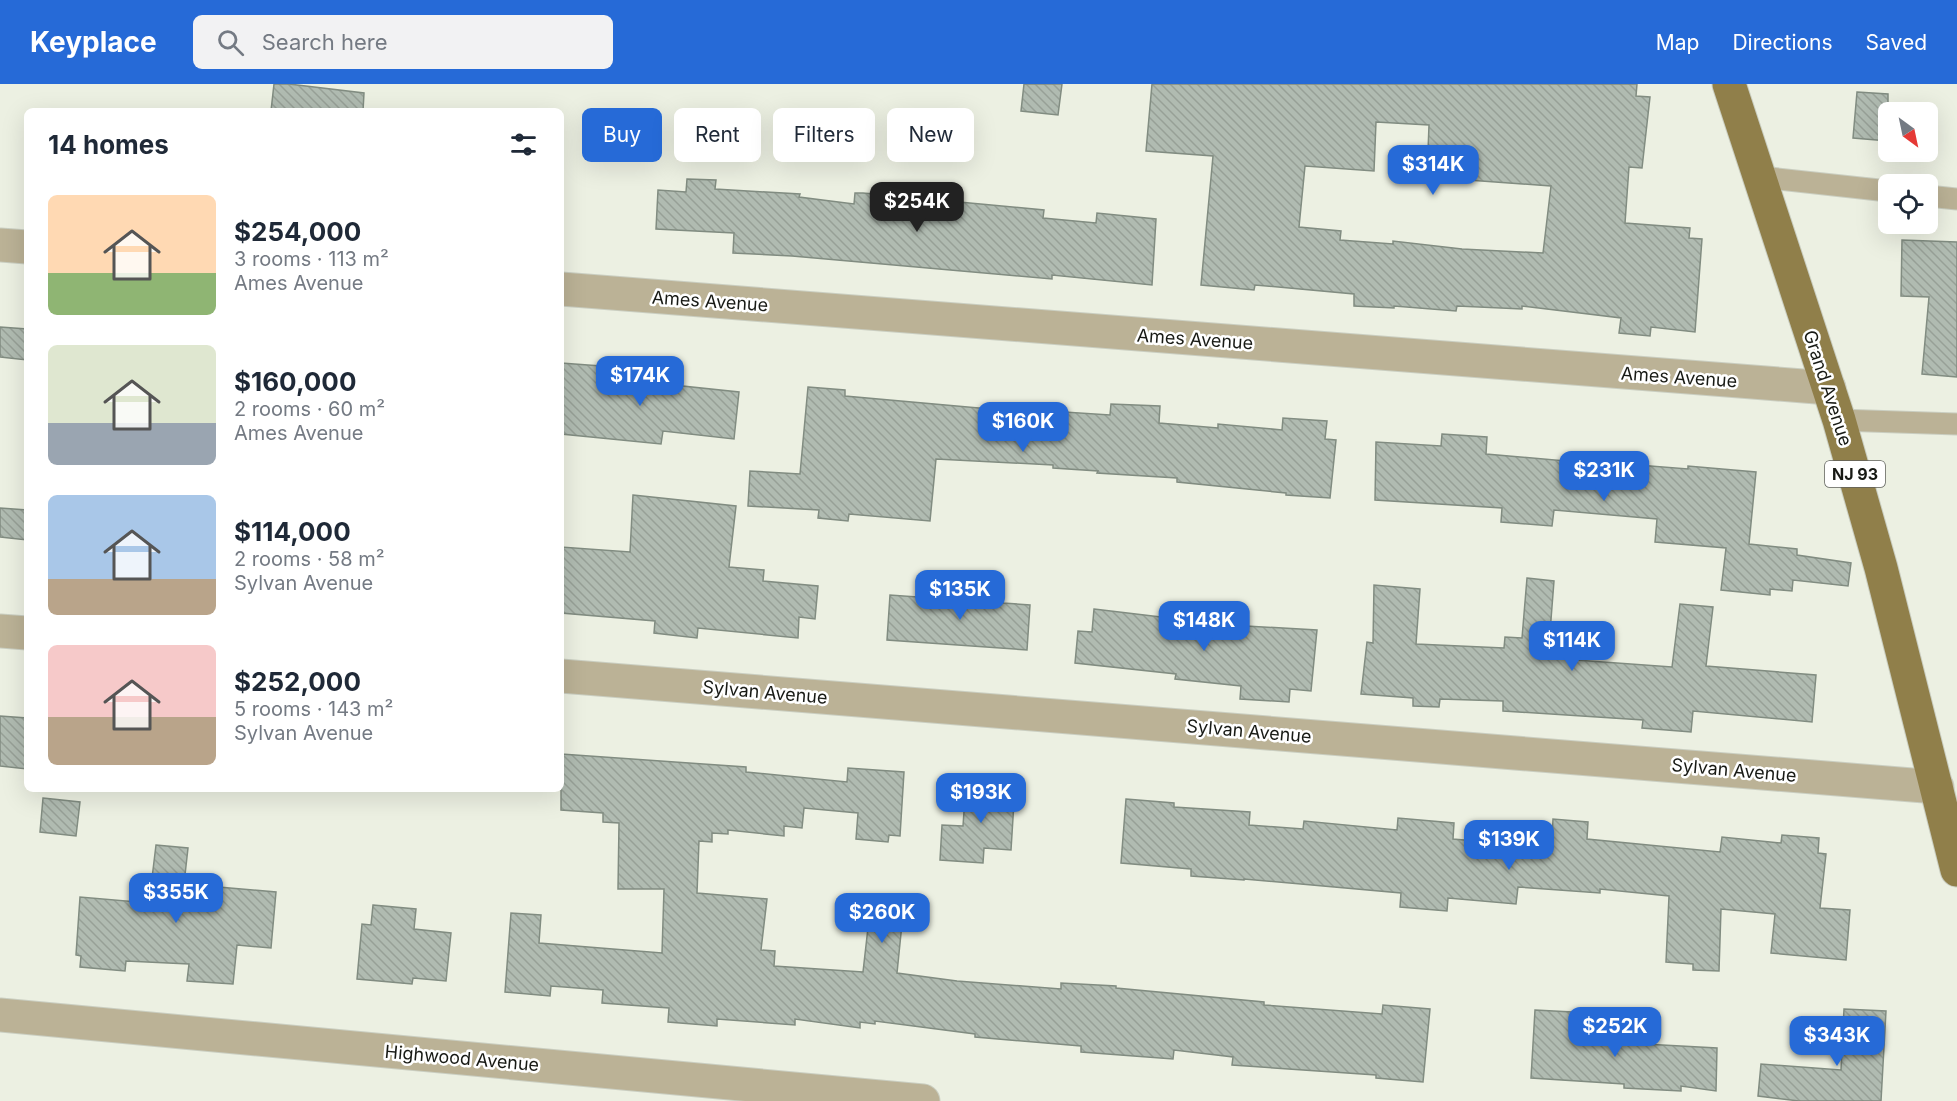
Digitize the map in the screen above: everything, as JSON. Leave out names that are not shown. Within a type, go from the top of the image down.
[{"type":"main road","name":"Grand Avenue","points":[[1729,84],[1839,420],[1881,568],[1957,870]]},
{"type":"street","points":[[0,245],[24,247]]},
{"type":"street","name":"Ames Avenue","points":[[564,289],[1829,388]]},
{"type":"street","points":[[0,631],[24,633]]},
{"type":"street","name":"Sylvan Avenue","points":[[564,676],[1937,787]]},
{"type":"street","name":"Highwood Avenue","points":[[0,1015],[923,1101]]},
{"type":"lane","points":[[1760,177],[1878,190]]},
{"type":"lane","points":[[1938,197],[1957,199]]},
{"type":"lane","points":[[1839,420],[1957,424]]},
{"type":"building","points":[[274,84],[364,93],[363,108],[271,108]]},
{"type":"building","points":[[1024,84],[1062,84],[1058,115],[1021,111]]},
{"type":"building","points":[[1152,84],[1637,84],[1636,96],[1650,97],[1642,168],[1629,167],[1625,223],[1690,228],[1689,238],[1702,239],[1695,332],[1651,327],[1650,336],[1619,333],[1621,318],[1522,306],[1522,309],[1457,306],[1456,311],[1394,306],[1394,308],[1354,306],[1354,294],[1255,285],[1254,290],[1201,285],[1213,156],[1146,151]],"holes":[[[1376,122],[1429,125],[1427,177],[1551,186],[1543,253],[1462,249],[1393,241],[1393,244],[1340,240],[1341,231],[1299,227],[1305,166],[1374,171]]]},
{"type":"building","points":[[1857,92],[1888,94],[1888,102],[1878,102],[1878,140],[1853,138]]},
{"type":"building","points":[[687,179],[716,180],[715,189],[800,194],[799,197],[854,204],[855,193],[863,193],[1044,210],[1043,218],[1096,223],[1097,213],[1156,219],[1152,285],[1052,275],[1052,279],[792,256],[733,253],[734,233],[656,229],[658,190],[686,192]]},
{"type":"building","points":[[1902,240],[1957,242],[1957,377],[1922,374],[1929,297],[1901,296]]},
{"type":"building","points":[[0,327],[24,329],[24,360],[0,357]]},
{"type":"building","points":[[564,363],[628,368],[626,380],[739,392],[734,439],[663,431],[661,444],[564,434]]},
{"type":"building","points":[[808,387],[845,390],[845,396],[1034,413],[1034,410],[1110,415],[1111,404],[1160,406],[1159,423],[1218,428],[1218,424],[1282,430],[1283,418],[1327,421],[1325,439],[1336,440],[1330,498],[1177,482],[1177,478],[1053,468],[1053,465],[936,459],[930,521],[849,514],[848,521],[818,518],[819,510],[748,506],[750,471],[800,474]]},
{"type":"building","points":[[1442,434],[1487,437],[1486,454],[1588,463],[1588,461],[1688,469],[1688,466],[1756,472],[1749,544],[1797,549],[1797,555],[1851,563],[1848,586],[1793,580],[1792,591],[1770,589],[1770,595],[1721,590],[1726,548],[1655,542],[1657,519],[1554,510],[1552,526],[1501,522],[1502,508],[1375,500],[1376,442],[1441,446]]},
{"type":"building","points":[[633,495],[736,506],[729,567],[764,570],[763,581],[818,586],[815,619],[799,617],[798,638],[698,628],[697,638],[654,633],[655,621],[564,613],[564,547],[630,552]]},
{"type":"building","points":[[0,508],[24,510],[24,540],[0,537]]},
{"type":"building","points":[[1527,578],[1554,581],[1548,658],[1672,667],[1680,604],[1713,607],[1706,666],[1816,675],[1812,722],[1693,711],[1691,732],[1642,728],[1643,720],[1503,711],[1503,701],[1440,699],[1439,707],[1413,706],[1413,698],[1361,694],[1367,642],[1373,643],[1374,585],[1420,589],[1416,644],[1504,648],[1505,637],[1522,638]]},
{"type":"building","points":[[975,590],[1004,592],[1003,603],[1030,605],[1027,650],[887,640],[890,595],[974,601]]},
{"type":"building","points":[[1094,609],[1228,625],[1317,630],[1311,691],[1290,689],[1289,702],[1240,699],[1241,686],[1175,679],[1176,674],[1075,663],[1078,631],[1092,632]]},
{"type":"building","points":[[0,716],[24,718],[24,769],[0,766]]},
{"type":"building","points":[[564,754],[746,767],[746,772],[847,782],[848,768],[904,772],[900,836],[889,835],[888,842],[856,839],[858,813],[804,808],[802,828],[784,826],[784,836],[728,830],[728,834],[712,833],[712,842],[699,841],[697,893],[767,899],[761,950],[775,951],[774,966],[863,972],[871,901],[904,904],[897,973],[957,981],[1061,989],[1061,983],[1116,986],[1116,988],[1264,1002],[1264,1005],[1382,1014],[1383,1005],[1430,1009],[1423,1082],[1376,1078],[1376,1075],[1232,1065],[1233,1057],[1174,1050],[1173,1059],[1081,1052],[1081,1046],[975,1037],[975,1034],[875,1021],[875,1024],[860,1022],[860,1028],[795,1019],[795,1025],[717,1019],[717,1026],[668,1022],[669,1008],[602,1003],[603,990],[551,986],[550,996],[505,992],[511,913],[541,915],[539,943],[662,953],[664,889],[618,889],[619,823],[603,822],[603,813],[561,810],[561,792],[564,792]]},
{"type":"building","points":[[966,783],[1015,786],[1011,850],[984,848],[983,863],[940,860],[942,825],[963,826]]},
{"type":"building","points":[[43,798],[80,802],[76,836],[40,832]]},
{"type":"building","points":[[1126,799],[1174,803],[1174,807],[1250,812],[1249,825],[1303,829],[1304,821],[1397,830],[1398,818],[1454,823],[1453,839],[1543,847],[1543,837],[1552,838],[1553,819],[1588,822],[1587,839],[1720,852],[1722,837],[1781,843],[1782,835],[1819,838],[1818,853],[1826,854],[1820,908],[1850,910],[1846,960],[1771,953],[1775,914],[1721,909],[1719,971],[1693,970],[1693,964],[1666,962],[1669,896],[1600,889],[1600,893],[1518,887],[1516,904],[1448,898],[1447,911],[1400,907],[1401,893],[1191,876],[1191,869],[1121,863]]},
{"type":"building","points":[[156,845],[188,848],[184,884],[276,892],[271,948],[237,945],[233,984],[187,981],[189,964],[126,961],[125,971],[80,967],[81,956],[76,955],[80,897],[149,903]]},
{"type":"building","points":[[373,905],[416,909],[414,929],[451,933],[446,981],[413,978],[412,984],[357,979],[362,924],[371,925]]},
{"type":"building","points":[[1844,1009],[1886,1011],[1881,1101],[1799,1101],[1758,1096],[1761,1064],[1841,1070]]},
{"type":"building","points":[[1535,1010],[1591,1013],[1589,1041],[1717,1048],[1716,1091],[1681,1086],[1681,1091],[1624,1088],[1624,1084],[1531,1078]]}]
